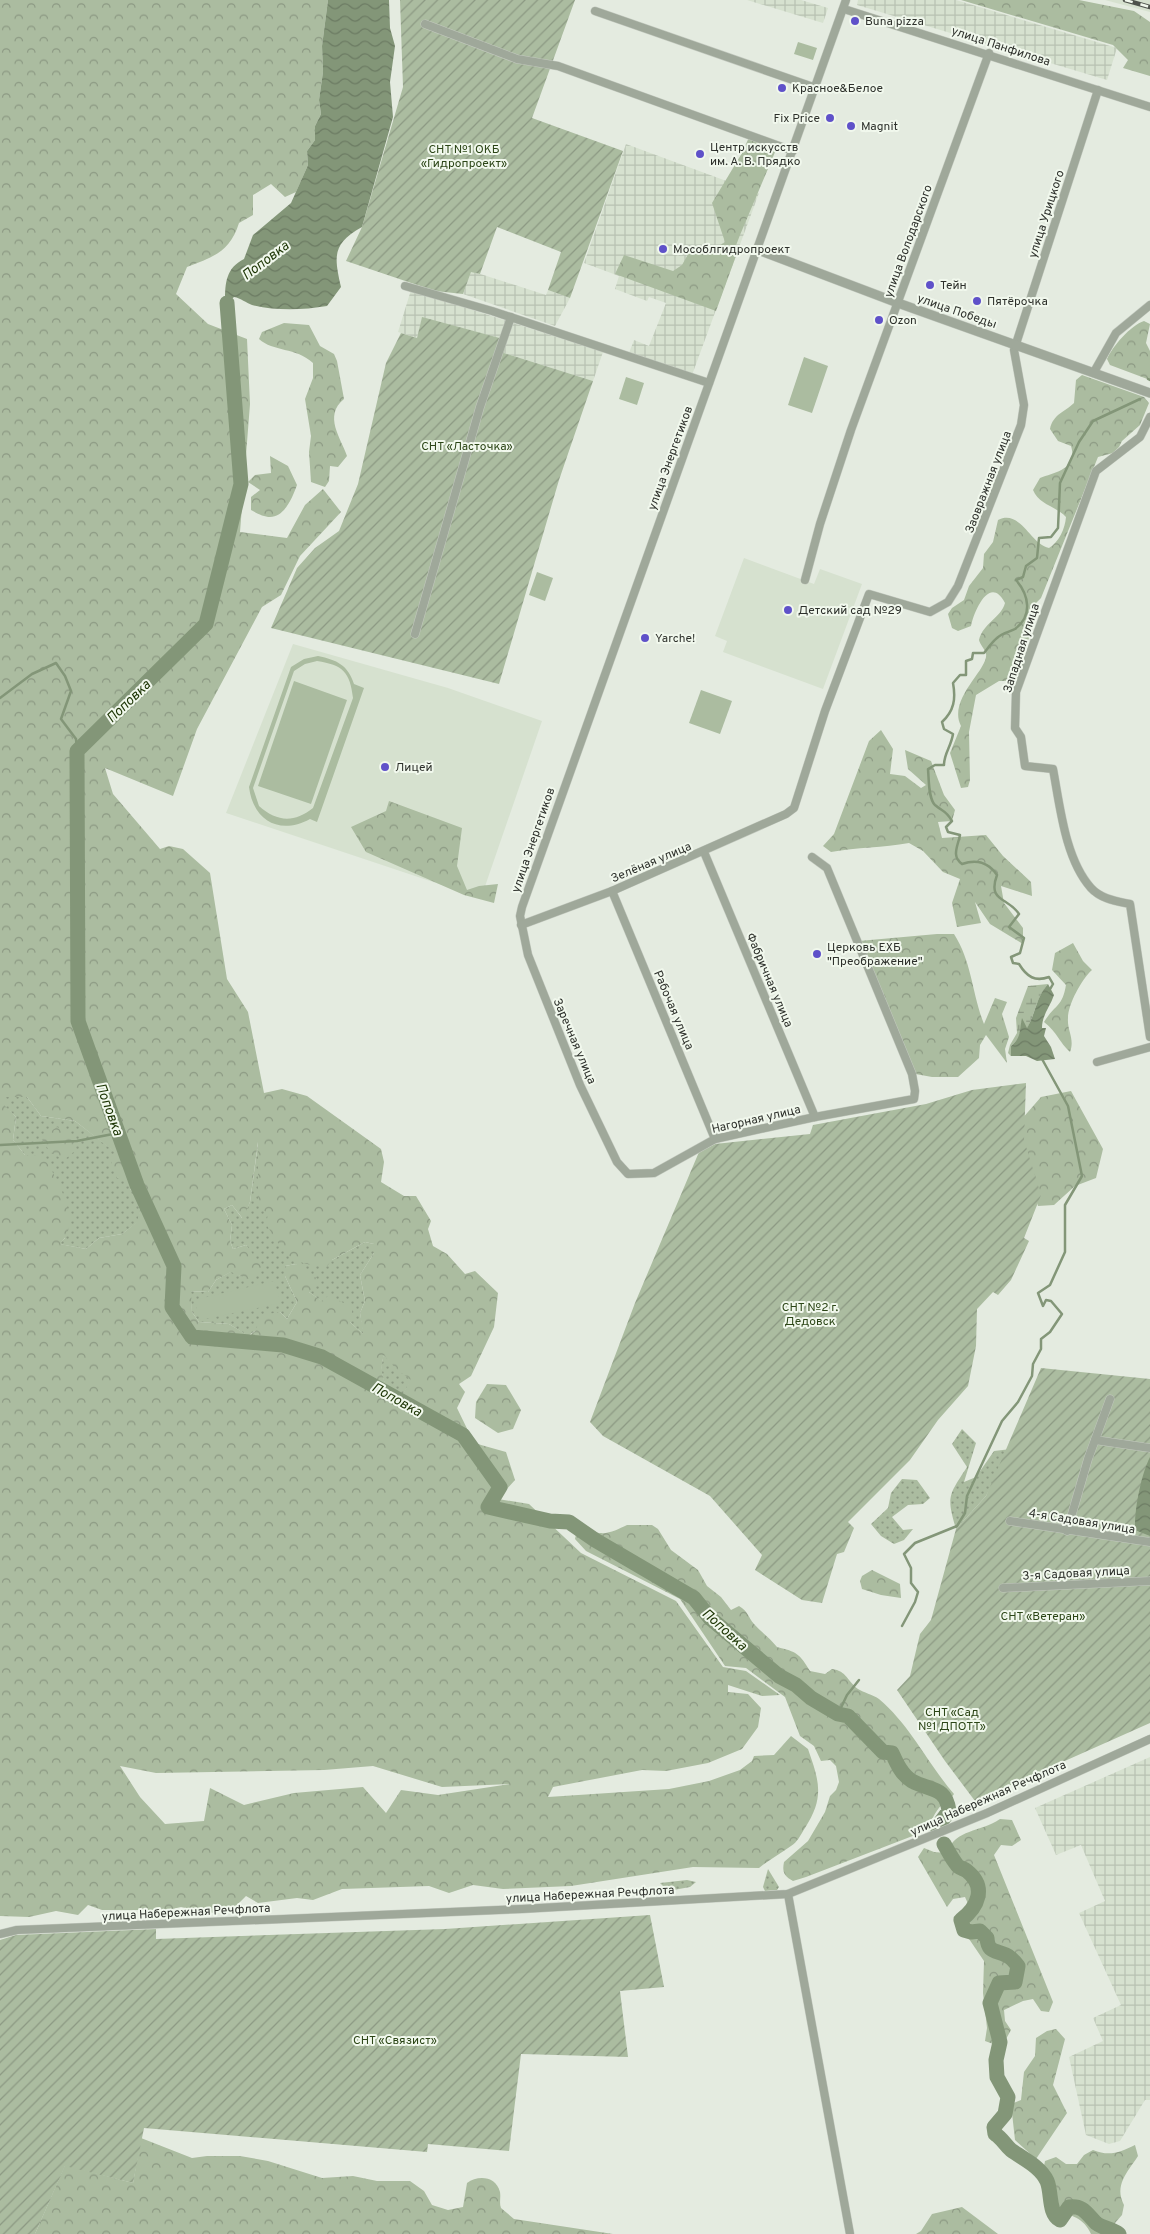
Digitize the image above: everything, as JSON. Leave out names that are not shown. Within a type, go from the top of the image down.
[{"type":"street","name":"улица Энергетиков","points":[[522,925],[520,916],[528,888],[846,0]]},
{"type":"street","name":"улица Панфилова","points":[[844,9],[988,53],[1150,107]]},
{"type":"street","points":[[595,11],[816,88]]},
{"type":"street","points":[[425,24],[517,59],[558,66],[793,151]]},
{"type":"street","name":"улица Володарского","points":[[805,580],[832,486],[988,53]]},
{"type":"street","name":"улица Урицкого","points":[[1016,345],[1098,90]]},
{"type":"street","name":"улица Победы","points":[[758,250],[898,303],[1150,393]]},
{"type":"street","points":[[405,286],[510,317],[708,384]]},
{"type":"street","points":[[1094,372],[1116,333],[1150,305]]},
{"type":"street","points":[[415,634],[480,407],[510,317]]},
{"type":"street","name":"Заовражная улица","points":[[786,814],[794,808],[825,712],[869,594],[930,612],[948,602],[958,586],[1022,425],[1024,405],[1014,350],[1016,345]]},
{"type":"street","name":"Западная улица","points":[[1150,417],[1140,437],[1096,471],[1016,692],[1015,728],[1021,737],[1025,766],[1053,769],[1065,833],[1076,863],[1092,888],[1105,898],[1130,904],[1150,1037]]},
{"type":"street","name":"Зелёная улица","points":[[522,925],[612,891],[704,852],[786,814]]},
{"type":"street","name":"Фабричная улица","points":[[704,852],[815,1117]]},
{"type":"street","name":"Нагорная улица","points":[[617,1162],[628,1174],[654,1173],[715,1139],[815,1117],[914,1099],[915,1091],[912,1074],[827,868],[812,857]]},
{"type":"street","name":"Рабочая улица","points":[[612,891],[715,1139]]},
{"type":"street","name":"Заречная улица","points":[[522,925],[528,955],[580,1085],[617,1162]]},
{"type":"street","points":[[1097,1062],[1150,1047]]},
{"type":"street","points":[[1067,1531],[1095,1440],[1110,1399]]},
{"type":"street","points":[[1095,1440],[1150,1448]]},
{"type":"street","name":"4-я Садовая улица","points":[[1010,1521],[1150,1542]]},
{"type":"street","name":"3-я Садовая улица","points":[[1003,1588],[1150,1581]]},
{"type":"street","name":"улица Набережная Речфлота","points":[[0,1934],[17,1930],[522,1909],[788,1894],[987,1813],[1150,1739]]},
{"type":"street","points":[[788,1894],[850,2234]]},
{"type":"shaded area","points":[[747,0],[801,0],[828,8],[823,23]]},
{"type":"shaded area","points":[[858,0],[956,0],[1117,48],[1107,80],[857,5]]},
{"type":"shaded area","points":[[1105,0],[1150,0],[1150,12]]},
{"type":"shaded area","name":"Мособлгидропроект","points":[[626,144],[759,193],[692,375],[629,353],[634,340],[649,346],[666,303],[649,297],[647,301],[615,289],[619,276],[584,263]]},
{"type":"shaded area","points":[[471,271],[546,295],[548,290],[570,298],[555,326],[463,294]]},
{"type":"shaded area","points":[[411,290],[603,352],[593,381],[504,353],[507,340],[422,318],[417,338],[398,332]]},
{"type":"shaded area","name":"Детский сад №29","points":[[744,558],[814,584],[820,569],[862,584],[823,689],[723,652],[727,641],[715,636]]},
{"type":"shaded area","name":"Лицей","points":[[293,644],[448,688],[542,721],[481,898],[226,813]]},
{"type":"shaded area","points":[[1150,1757],[1150,2100],[1145,2100],[1120,2141],[1109,2144],[1086,2135],[1069,2057],[1103,2041],[1093,2018],[1121,2005],[1079,1913],[1105,1901],[1081,1845],[1056,1855],[1035,1808]]},
{"type":"green space","points":[[0,0],[328,0],[322,46],[323,72],[319,100],[321,114],[315,126],[315,140],[307,151],[308,165],[296,192],[285,197],[271,184],[253,195],[253,215],[239,223],[231,241],[219,252],[187,267],[176,294],[208,324],[247,339],[250,404],[240,532],[287,538],[305,505],[323,489],[341,512],[300,556],[281,595],[262,607],[197,729],[173,796],[105,768],[113,794],[160,849],[169,846],[183,849],[210,873],[227,979],[248,1012],[264,1093],[282,1089],[307,1096],[381,1149],[384,1162],[381,1182],[404,1196],[416,1196],[431,1221],[428,1229],[433,1246],[447,1254],[465,1274],[475,1271],[498,1293],[494,1327],[471,1376],[459,1384],[465,1392],[457,1408],[474,1443],[506,1452],[515,1480],[498,1499],[529,1504],[581,1553],[676,1601],[723,1667],[746,1671],[780,1695],[762,1696],[728,1685],[728,1692],[748,1694],[761,1708],[758,1727],[742,1749],[708,1763],[666,1771],[642,1770],[553,1787],[548,1797],[669,1789],[709,1781],[740,1770],[752,1761],[754,1756],[774,1755],[791,1736],[808,1749],[815,1770],[818,1798],[811,1817],[797,1841],[759,1868],[693,1867],[571,1886],[503,1889],[473,1885],[449,1893],[429,1886],[342,1889],[313,1900],[297,1898],[258,1903],[246,1896],[231,1911],[209,1913],[181,1907],[168,1910],[102,1910],[88,1905],[78,1915],[56,1911],[29,1917],[0,1916]],"holes":[[[5,1097],[27,1097],[41,1116],[75,1121],[117,1154],[111,1161],[117,1178],[130,1181],[130,1189],[142,1202],[137,1222],[122,1234],[99,1238],[86,1249],[60,1244],[67,1235],[70,1223],[69,1213],[62,1192],[44,1156],[25,1155],[13,1140],[16,1117],[5,1106]],[[258,1142],[258,1205],[268,1214],[266,1224],[278,1243],[290,1256],[305,1264],[327,1266],[332,1260],[365,1242],[374,1244],[374,1253],[360,1275],[365,1301],[360,1313],[363,1334],[350,1322],[357,1316],[349,1306],[329,1295],[322,1301],[309,1292],[319,1280],[296,1264],[285,1266],[285,1276],[297,1302],[287,1319],[280,1312],[262,1315],[255,1331],[249,1336],[229,1324],[199,1322],[192,1312],[191,1291],[208,1292],[216,1280],[231,1272],[251,1279],[263,1268],[246,1245],[233,1249],[230,1241],[232,1225],[224,1209],[232,1205],[243,1219],[250,1202]],[[384,1355],[396,1369],[411,1380],[399,1400],[390,1391],[384,1380],[382,1362]],[[120,1766],[156,1773],[324,1770],[373,1766],[442,1787],[510,1784],[438,1795],[401,1790],[386,1813],[363,1787],[294,1793],[244,1805],[210,1788],[204,1821],[165,1824],[140,1797]]]},
{"type":"green space","name":"СНТ №1 ОКБ «Гидропроект»","points":[[400,0],[575,0],[532,118],[623,151],[570,298],[548,290],[561,252],[497,227],[480,274],[471,272],[463,294],[435,291],[346,261],[362,227],[403,87]]},
{"type":"green space","points":[[961,0],[1079,0],[1134,11],[1150,22],[1150,76],[1123,68],[1128,60],[1113,45]]},
{"type":"green space","points":[[798,42],[817,48],[813,60],[794,54]]},
{"type":"green space","points":[[750,135],[778,145],[735,248],[736,256],[716,311],[615,274],[624,255],[673,271],[682,265],[691,249],[713,250],[725,242],[712,203],[742,153]]},
{"type":"green space","name":"СНТ «Ласточка»","points":[[422,317],[507,340],[504,353],[593,381],[559,480],[499,684],[271,628],[297,568],[315,548],[339,531],[358,484],[386,363],[401,333],[417,338]]},
{"type":"green space","points":[[1144,321],[1150,324],[1146,343],[1150,351],[1150,380],[1110,365],[1107,359],[1122,337],[1133,327]]},
{"type":"green space","points":[[284,323],[309,325],[320,346],[334,354],[337,361],[344,399],[338,406],[334,420],[347,456],[338,467],[330,466],[329,481],[325,487],[311,482],[309,452],[311,436],[305,399],[313,378],[313,363],[299,354],[271,346],[259,339],[262,332]]},
{"type":"green space","points":[[804,357],[828,366],[812,413],[788,405]]},
{"type":"green space","points":[[1082,375],[1144,397],[1149,403],[1140,425],[1122,441],[1113,453],[1098,457],[1041,598],[1036,603],[1036,619],[1014,678],[1007,681],[999,681],[976,695],[969,732],[970,780],[968,787],[961,788],[950,753],[961,726],[958,716],[959,705],[985,660],[986,654],[979,640],[981,634],[1000,613],[1005,603],[994,592],[988,594],[979,604],[971,626],[958,631],[952,628],[948,614],[952,608],[964,600],[969,586],[983,568],[984,554],[993,542],[998,520],[1013,519],[1042,545],[1049,548],[1061,535],[1066,517],[1039,499],[1033,490],[1040,478],[1059,471],[1068,465],[1071,460],[1071,446],[1058,441],[1050,429],[1054,420],[1074,403],[1076,380]]},
{"type":"green space","points":[[626,377],[644,383],[637,405],[619,399]]},
{"type":"green space","points":[[270,456],[288,466],[297,485],[291,500],[284,510],[280,514],[270,517],[251,510],[251,497],[260,490],[248,482],[255,475],[271,473]]},
{"type":"green space","points":[[537,572],[553,578],[545,601],[529,595]]},
{"type":"green space","points":[[318,656],[331,659],[341,664],[349,672],[354,684],[364,688],[317,822],[310,819],[299,824],[278,825],[269,822],[262,816],[251,799],[249,787],[291,667],[304,659]],"holes":[[[317,661],[344,671],[350,682],[353,698],[313,808],[299,816],[286,819],[279,818],[259,806],[253,788],[294,671],[305,664]]]},
{"type":"green space","points":[[294,681],[347,700],[311,804],[258,786]]},
{"type":"green space","points":[[701,690],[732,701],[720,734],[689,723]]},
{"type":"green space","points":[[881,730],[893,749],[890,774],[905,776],[921,788],[926,785],[908,769],[905,750],[931,761],[944,795],[955,810],[952,821],[938,822],[942,838],[986,835],[1003,856],[1031,882],[1032,896],[1001,886],[1004,903],[1023,928],[1023,944],[990,924],[975,902],[981,923],[957,927],[952,903],[960,879],[943,872],[923,851],[909,843],[831,852],[823,846],[834,834],[869,741]]},
{"type":"green space","points":[[389,801],[462,828],[457,866],[467,890],[479,886],[498,884],[494,903],[464,895],[366,852],[351,827],[386,811]]},
{"type":"green space","points":[[954,934],[960,945],[965,956],[984,1024],[995,998],[1007,1002],[1002,1014],[1009,1037],[1005,1049],[1007,1063],[986,1035],[980,1045],[979,1058],[958,1077],[932,1077],[910,1073],[859,941]]},
{"type":"green space","points":[[1073,943],[1083,961],[1092,970],[1080,985],[1070,1006],[1068,1018],[1072,1043],[1070,1052],[1044,1022],[1060,1002],[1066,985],[1052,970],[1055,953]]},
{"type":"green space","points":[[1048,984],[1038,1000],[1027,1029],[1021,1022],[1020,1036],[1011,1046],[1011,1056],[1008,1053],[1010,1045],[1017,1033],[1016,1018],[1028,986]]},
{"type":"green space","name":"СНТ №2 г. Дедовск","points":[[1026,1083],[1024,1140],[1041,1195],[1024,1238],[1029,1241],[1011,1280],[998,1295],[993,1292],[977,1309],[976,1346],[968,1386],[938,1420],[910,1460],[848,1522],[854,1528],[844,1552],[837,1554],[822,1603],[802,1600],[755,1570],[762,1555],[710,1496],[603,1436],[590,1422],[635,1303],[699,1152],[715,1144],[810,1134],[813,1125],[926,1104],[972,1090]]},
{"type":"green space","points":[[1071,1091],[1103,1149],[1096,1178],[1075,1186],[1054,1205],[1038,1206],[1027,1166],[1021,1120],[1041,1097]]},
{"type":"green space","points":[[5,1097],[27,1097],[41,1116],[75,1121],[118,1154],[130,1181],[130,1189],[142,1202],[138,1222],[122,1234],[99,1238],[86,1249],[59,1244],[65,1238],[25,1155],[13,1140],[16,1117],[4,1106]]},
{"type":"green space","points":[[57,1127],[69,1133],[76,1150],[64,1160],[50,1152],[41,1138]]},
{"type":"green space","points":[[259,1136],[332,1260],[365,1242],[374,1244],[374,1253],[360,1275],[365,1301],[360,1313],[364,1335],[350,1322],[309,1292],[296,1264],[285,1266],[285,1276],[297,1302],[287,1319],[280,1312],[248,1336],[229,1324],[199,1322],[192,1312],[190,1291],[208,1292],[216,1280],[232,1271],[242,1277],[253,1257],[246,1245],[233,1249],[230,1241],[232,1225],[224,1209],[232,1205],[242,1218],[250,1202]]},
{"type":"green space","points":[[274,1281],[281,1303],[200,1320],[194,1300]]},
{"type":"green space","points":[[384,1354],[396,1368],[412,1380],[399,1400],[389,1390],[382,1374]]},
{"type":"green space","name":"СНТ «Ветеран»","points":[[1041,1368],[1150,1379],[1150,1723],[975,1801],[945,1761],[897,1690],[910,1676],[920,1634],[931,1620],[956,1529],[986,1496]]},
{"type":"green space","points":[[487,1384],[506,1385],[521,1410],[513,1429],[498,1433],[475,1418],[476,1402]]},
{"type":"green space","points":[[962,1429],[976,1443],[964,1482],[976,1477],[994,1451],[1011,1449],[986,1496],[956,1529],[951,1509],[951,1496],[967,1467],[952,1444]]},
{"type":"green space","points":[[902,1479],[917,1480],[930,1498],[923,1504],[908,1505],[892,1517],[903,1530],[913,1529],[904,1540],[894,1544],[881,1536],[871,1524],[888,1508],[891,1493]]},
{"type":"green space","points":[[627,1525],[652,1525],[658,1529],[671,1550],[698,1570],[707,1586],[721,1597],[731,1610],[739,1606],[742,1608],[754,1624],[777,1647],[797,1654],[810,1671],[825,1674],[832,1669],[837,1670],[844,1674],[858,1689],[876,1697],[890,1709],[954,1794],[939,1808],[923,1832],[806,1877],[793,1881],[786,1875],[783,1868],[784,1862],[808,1841],[825,1812],[830,1796],[836,1790],[839,1782],[836,1766],[830,1760],[821,1761],[814,1746],[800,1736],[785,1697],[746,1668],[725,1666],[680,1599],[586,1551],[575,1539],[577,1530],[607,1533]]},
{"type":"green space","points":[[872,1570],[900,1584],[901,1598],[881,1595],[862,1589],[860,1581],[862,1576]]},
{"type":"green space","points":[[1000,1819],[1012,1820],[1021,1840],[1012,1846],[1001,1845],[994,1855],[1053,2002],[1049,2012],[1041,2011],[1033,1999],[1023,2001],[1004,2010],[1005,2021],[1011,2030],[1006,2039],[996,2045],[985,2041],[987,2028],[983,1993],[984,1961],[965,1933],[969,1906],[965,1897],[953,1899],[947,1907],[918,1857],[924,1848],[934,1852],[946,1853],[956,1839],[962,1835]]},
{"type":"green space","points":[[768,1869],[779,1887],[777,1890],[765,1891],[763,1887]]},
{"type":"green space","points":[[687,1880],[696,1882],[690,1887],[668,1891],[660,1883]]},
{"type":"green space","name":"СНТ «Связист»","points":[[650,1915],[664,1987],[620,1991],[628,2057],[521,2054],[509,2151],[428,2144],[427,2152],[144,2128],[133,2183],[65,2166],[35,2234],[0,2234],[0,1940],[16,1935],[156,1929],[156,1939],[445,1929]]},
{"type":"green space","points":[[1056,2029],[1065,2039],[1053,2085],[1067,2113],[1036,2159],[1015,2140],[1011,2104],[1021,2100],[1024,2072],[1035,2056],[1036,2038],[1047,2031]]},
{"type":"green space","points":[[141,2138],[192,2158],[240,2156],[268,2161],[322,2178],[353,2176],[377,2181],[410,2181],[424,2191],[432,2205],[448,2210],[463,2207],[467,2183],[471,2180],[486,2178],[498,2187],[501,2208],[514,2219],[613,2234],[35,2234],[65,2165],[133,2183]]},
{"type":"green space","points":[[1135,2145],[1138,2156],[1121,2185],[1121,2198],[1124,2205],[1122,2215],[1115,2223],[1114,2234],[1091,2234],[1085,2224],[1058,2210],[1050,2204],[1044,2195],[1042,2181],[1045,2161],[1056,2157],[1066,2164],[1077,2164],[1084,2155],[1093,2150],[1105,2153],[1120,2152]]},
{"type":"green space","points":[[962,2207],[998,2234],[916,2234],[921,2231],[932,2214]]},
{"type":"water","points":[[328,0],[389,0],[390,28],[395,46],[390,82],[393,117],[362,227],[352,233],[340,245],[337,267],[341,287],[327,306],[280,309],[252,305],[234,297],[227,303],[225,301],[225,288],[230,271],[244,259],[253,235],[291,203],[308,165],[307,151],[315,140],[315,126],[321,114],[319,100],[323,72],[322,46]]},
{"type":"water","points":[[1048,984],[1054,995],[1042,1023],[1042,1028],[1046,1028],[1044,1036],[1051,1047],[1055,1059],[1037,1061],[1026,1056],[1011,1056],[1011,1046],[1019,1037],[1022,1018],[1027,1028],[1041,994]]},
{"type":"water","points":[[1150,1457],[1150,1536],[1135,1530],[1135,1522],[1141,1483]]},
{"type":"waterway","name":"Поповка","points":[[227,303],[241,484],[206,624],[77,751],[78,1021],[137,1185],[174,1266],[172,1307],[192,1337],[283,1345],[322,1357],[463,1435],[500,1487],[488,1507],[550,1521],[569,1522],[595,1540],[694,1598],[710,1618],[779,1676],[796,1685],[811,1698],[838,1714],[848,1716],[883,1752],[892,1753],[900,1769],[908,1779],[941,1793],[949,1811],[937,1827]]},
{"type":"waterway","points":[[1049,991],[1053,984],[1049,977],[1035,979],[1028,975],[1019,964],[1013,963],[1011,957],[1020,953],[1024,938],[1009,927],[1019,914],[997,895],[995,890],[997,875],[990,867],[977,862],[962,864],[957,858],[956,851],[960,835],[948,832],[946,827],[952,821],[933,802],[930,793],[928,769],[935,765],[944,765],[953,734],[944,729],[942,722],[952,709],[953,683],[960,675],[966,675],[966,661],[972,659],[973,653],[984,653],[999,636],[1015,629],[1025,618],[1027,612],[1026,599],[1016,580],[1023,577],[1026,566],[1037,558],[1039,538],[1051,537],[1058,528],[1060,483],[1079,442],[1093,421],[1140,399]]},
{"type":"waterway","points":[[0,698],[32,674],[56,663],[65,676],[71,691],[61,719],[76,739],[77,751]]},
{"type":"waterway","points":[[902,1626],[915,1602],[918,1592],[911,1583],[911,1568],[904,1554],[915,1543],[957,1526],[965,1513],[967,1496],[1002,1421],[1018,1402],[1032,1376],[1033,1364],[1041,1349],[1041,1339],[1050,1332],[1062,1314],[1051,1301],[1046,1300],[1043,1306],[1038,1293],[1050,1285],[1065,1252],[1065,1205],[1082,1176],[1068,1106],[1042,1059]]},
{"type":"waterway","points":[[0,1145],[77,1141],[118,1133]]},
{"type":"waterway","points":[[838,1714],[847,1695],[859,1680]]},
{"type":"waterway","name":"Поповка","points":[[944,1844],[957,1865],[967,1871],[977,1884],[978,1897],[976,1903],[961,1920],[964,1930],[971,1932],[980,1931],[987,1938],[990,1948],[1008,1956],[1018,1966],[1015,1982],[999,1983],[990,2003],[1000,2042],[996,2060],[997,2077],[1008,2097],[1005,2114],[994,2127],[995,2134],[1011,2150],[1036,2167],[1044,2176],[1049,2186],[1052,2208],[1056,2217],[1060,2220],[1069,2207],[1078,2207],[1098,2225],[1119,2234]]},
{"type":"railway","points":[[1125,0],[1150,7]]},
{"type":"place","name":"Buna pizza","points":[[855,21]]},
{"type":"place","name":"Красное&Белое","points":[[782,88]]},
{"type":"place","name":"Fix Price","points":[[830,118]]},
{"type":"place","name":"Magnit","points":[[851,126]]},
{"type":"place","name":"Центр искусств им. А. В. Прядко","points":[[700,154]]},
{"type":"place","name":"Мособлгидропроект","points":[[663,249]]},
{"type":"place","name":"Тейн","points":[[930,285]]},
{"type":"place","name":"Пятёрочка","points":[[977,301]]},
{"type":"place","name":"Ozon","points":[[879,320]]},
{"type":"place","name":"Детский сад №29","points":[[788,610]]},
{"type":"place","name":"Yarche!","points":[[645,638]]},
{"type":"place","name":"Лицей","points":[[385,767]]},
{"type":"place","name":"Церковь ЕХБ \"Преображение\"","points":[[817,954]]},
{"type":"park label","name":"СНТ «Сад №1 ДПОТТ»","points":[[952,1719]]}]
